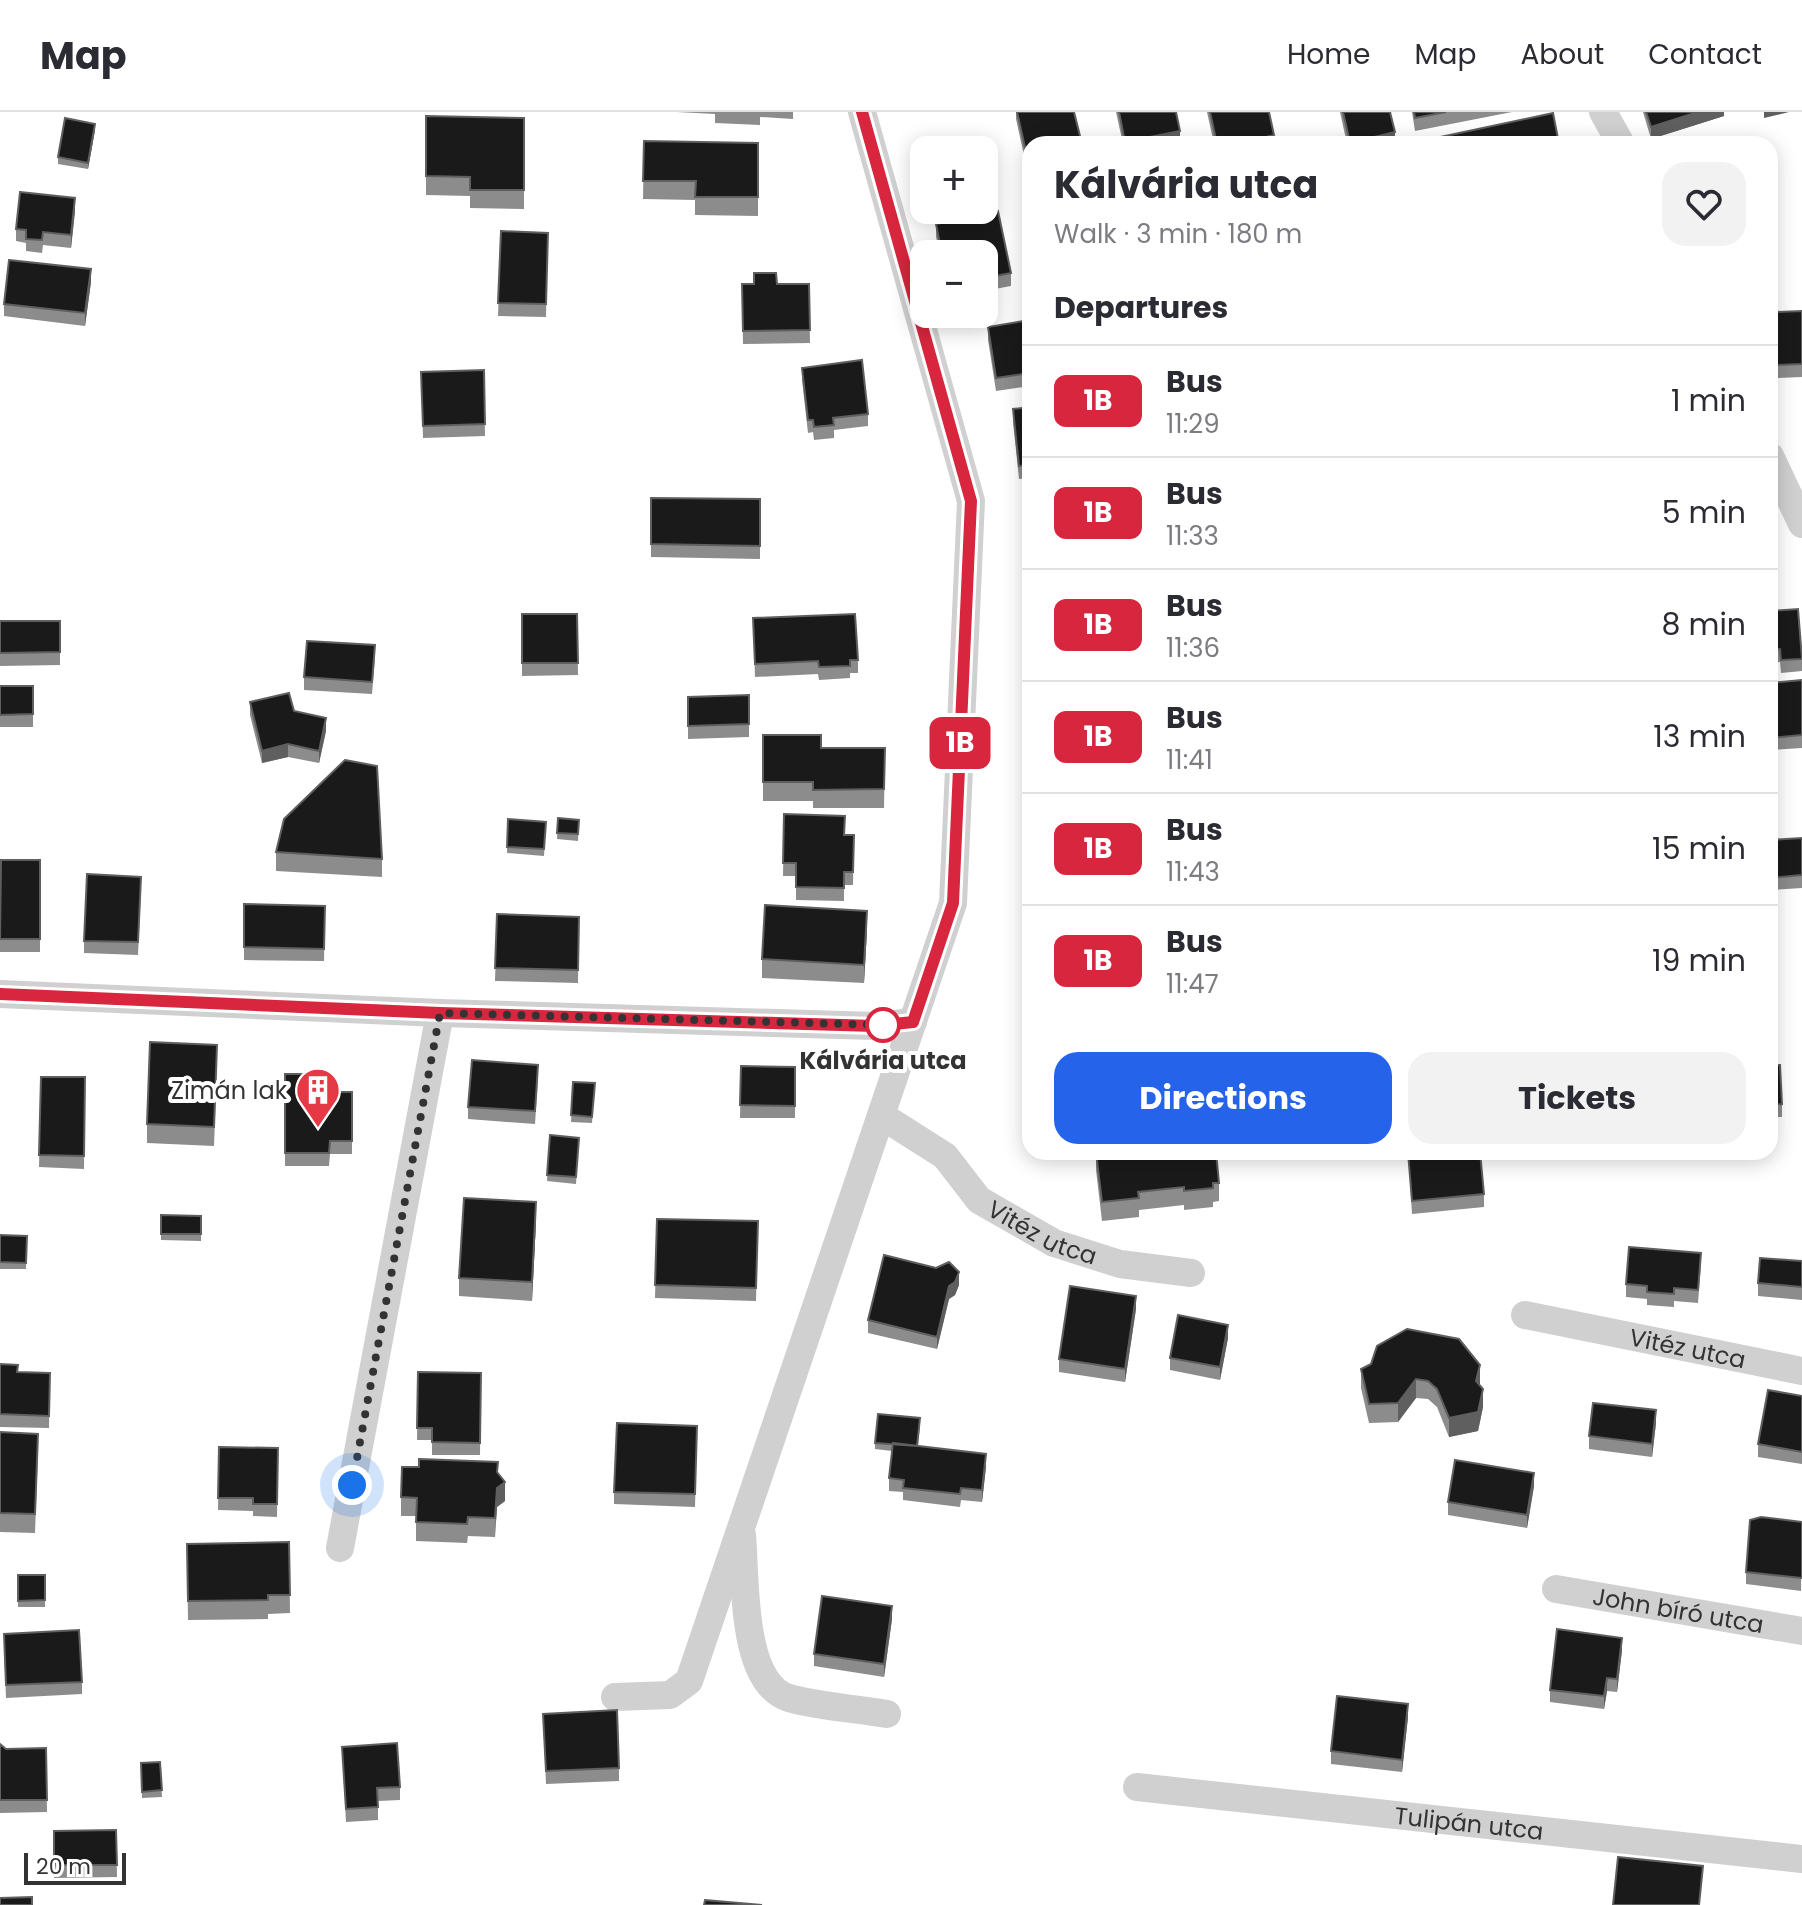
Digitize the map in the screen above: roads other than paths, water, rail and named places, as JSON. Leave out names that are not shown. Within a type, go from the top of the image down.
[{"type":"street","points":[[615,1697],[670,1695],[689,1681],[953,903],[971,501],[862,112]]},
{"type":"street","points":[[1603,112],[1616,136]]},
{"type":"street","points":[[1778,473],[1802,524]]},
{"type":"street","points":[[0,994],[440,1013],[875,1026],[913,1022]]},
{"type":"street","points":[[340,1548],[440,1013]]},
{"type":"street","name":"Vitéz utca","points":[[882,1116],[945,1156],[979,1200],[1054,1243],[1120,1264],[1191,1273]]},
{"type":"street","name":"Vitéz utca","points":[[1525,1315],[1802,1371]]},
{"type":"street","points":[[741,1522],[751,1641],[759,1673],[786,1697],[887,1714]]},
{"type":"street","name":"John bíró utca","points":[[1556,1589],[1802,1631]]},
{"type":"street","name":"Tulipán utca","points":[[1137,1787],[1802,1859]]},
{"type":"place","name":"Kálvária utca","points":[[883,1025]]},
{"type":"place","name":"Zimán lak","points":[[318,1129]]}]
